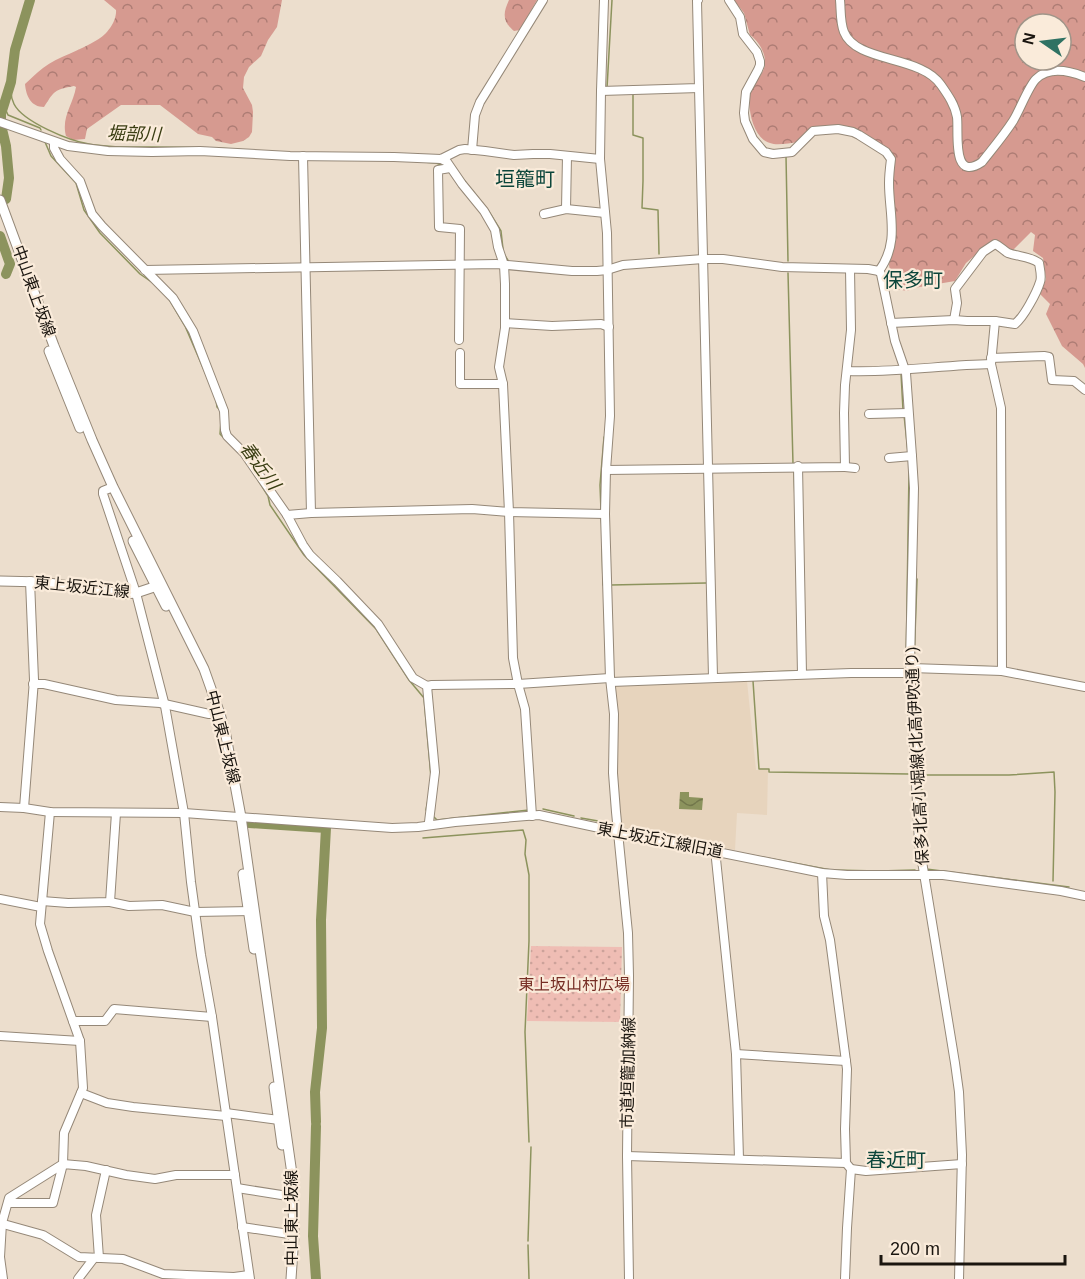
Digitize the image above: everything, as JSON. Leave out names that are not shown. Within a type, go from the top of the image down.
[{"type":"main road","name":"中山東上坂線","points":[[0,200],[110,488]]},
{"type":"main road","name":"中山東上坂線","points":[[0,218],[63,387],[110,488],[204,669],[217,714],[238,817],[291,1196],[285,1279]]},
{"type":"main road","name":"東上坂近江線","points":[[0,581],[42,582],[124,594],[136,593],[159,585]]},
{"type":"main road","name":"中山東上坂線","points":[[251,911],[284,1110],[294,1235],[291,1279]]},
{"type":"street","points":[[472,150],[475,115],[480,102],[543,0]]},
{"type":"street","name":"市道垣籠加納線","points":[[604,0],[600,159],[605,213],[610,416],[605,514],[614,714],[613,773],[628,933],[629,1279]]},
{"type":"street","points":[[698,0],[714,678]]},
{"type":"street","points":[[145,270],[504,265],[572,271],[607,270],[623,265],[703,256],[782,267],[880,270],[887,261],[892,236],[889,181],[891,159],[886,152],[859,135],[838,129],[813,131],[792,152],[773,154],[764,152],[753,139],[745,122],[744,112],[746,92],[758,70],[760,61],[757,52],[743,34],[740,16],[729,0]]},
{"type":"street","points":[[840,0],[841,22],[849,41],[868,52],[928,72],[939,81],[951,99],[957,115],[957,150],[960,160],[971,167],[982,162],[1014,120],[1035,80],[1052,71],[1075,72],[1085,77]]},
{"type":"street","points":[[601,91],[699,88]]},
{"type":"street","points":[[0,122],[68,146],[152,152],[201,151],[303,156],[394,157],[441,159],[447,162],[495,230],[504,265],[505,323],[499,367],[503,384],[513,658],[525,709],[532,816]]},
{"type":"street","points":[[54,142],[54,148],[60,159],[80,182],[92,214],[173,298],[193,331],[224,411],[227,436],[244,453],[287,515],[310,555],[378,624],[413,678],[427,686],[851,672],[1002,671],[1085,687]]},
{"type":"street","points":[[441,159],[459,150],[514,156],[533,154],[600,159]]},
{"type":"street","points":[[303,156],[311,513]]},
{"type":"street","points":[[566,209],[567,156]]},
{"type":"street","points":[[450,168],[438,170],[439,227],[460,229],[459,339]]},
{"type":"street","points":[[544,214],[566,209],[605,213]]},
{"type":"street","points":[[894,323],[954,320],[1016,324],[1025,313],[1041,280],[1039,263],[1034,259],[1006,252],[995,244],[983,252],[956,289],[957,303],[954,320]]},
{"type":"street","points":[[845,467],[844,412],[851,330],[850,269]]},
{"type":"street","name":"保多北高小堀線(北高伊吹通り)","points":[[880,270],[894,323],[895,341],[905,370],[905,414],[912,456],[914,488],[911,671],[919,843],[959,1092],[962,1164],[959,1279]]},
{"type":"street","points":[[995,321],[991,361],[1001,408],[1002,671]]},
{"type":"street","points":[[505,323],[608,326]]},
{"type":"street","points":[[460,353],[460,384],[503,384]]},
{"type":"street","points":[[847,371],[868,373],[1044,356],[1049,357],[1052,380],[1074,381],[1085,390]]},
{"type":"street","points":[[869,414],[905,414]]},
{"type":"street","points":[[889,458],[912,456]]},
{"type":"street","points":[[798,466],[802,674]]},
{"type":"street","points":[[606,470],[798,466],[855,468]]},
{"type":"street","points":[[1,1223],[43,1234],[79,1257],[123,1259],[163,1276],[249,1277],[195,912],[184,813],[164,704],[136,593],[103,494],[103,491],[110,488]]},
{"type":"street","points":[[287,515],[472,509],[605,514]]},
{"type":"street","points":[[24,807],[33,684],[30,581]]},
{"type":"street","points":[[33,684],[44,684],[116,700],[164,704],[217,714]]},
{"type":"street","points":[[427,686],[435,772],[430,825]]},
{"type":"street","name":"東上坂近江線旧道","points":[[0,807],[24,807],[50,812],[184,813],[392,828],[538,815],[822,873],[942,875],[1085,896]]},
{"type":"street","points":[[8,1203],[53,1203],[63,1164],[64,1133],[83,1088],[80,1041],[40,924],[50,812]]},
{"type":"street","points":[[110,902],[116,813]]},
{"type":"street","points":[[718,852],[716,860],[736,1054],[739,1159]]},
{"type":"street","points":[[822,873],[824,916],[830,940],[846,1061],[848,1166],[845,1279]]},
{"type":"street","points":[[0,898],[42,904],[110,902],[129,906],[162,905],[195,912],[251,911]]},
{"type":"street","points":[[73,1021],[105,1021],[114,1009],[212,1017]]},
{"type":"street","points":[[0,1036],[80,1041]]},
{"type":"street","points":[[736,1054],[846,1061]]},
{"type":"street","points":[[81,1093],[107,1103],[125,1106],[279,1120]]},
{"type":"street","points":[[627,1156],[739,1159],[848,1166],[866,1171],[962,1164]]},
{"type":"street","points":[[3,1279],[0,1257],[1,1223],[9,1198],[63,1164],[155,1179],[176,1174],[235,1175]]},
{"type":"street","points":[[78,1279],[96,1258],[96,1215],[106,1170]]},
{"type":"street","points":[[237,1188],[291,1196]]},
{"type":"street","points":[[242,1227],[289,1234]]},
{"type":"shaded area","points":[[747,681],[756,770],[768,770],[767,815],[737,813],[735,850],[624,828],[621,824],[618,780],[615,685]]},
{"type":"green space","points":[[104,0],[282,0],[277,27],[261,56],[249,67],[244,77],[243,88],[253,112],[252,132],[249,137],[231,144],[216,141],[212,137],[198,134],[160,105],[121,105],[87,129],[85,139],[73,140],[66,136],[66,117],[76,87],[59,90],[44,107],[39,107],[30,100],[25,84],[49,64],[101,38],[108,31],[115,19],[116,10]]},
{"type":"green space","points":[[509,0],[537,0],[520,30],[514,31],[506,20],[505,13]]},
{"type":"green space","points":[[734,0],[1085,0],[1085,368],[1062,346],[1046,314],[1050,304],[1040,294],[1046,279],[1043,258],[1033,251],[1035,235],[1031,232],[1011,252],[987,245],[966,263],[955,281],[908,291],[894,289],[889,265],[895,237],[891,181],[894,159],[836,126],[811,128],[798,142],[776,144],[764,140],[755,129],[749,105],[752,88],[762,74],[765,61],[761,47],[750,35],[744,13]]},
{"type":"green space","name":"東上坂山村広場","points":[[531,946],[622,947],[620,1022],[527,1021]]},
{"type":"water","points":[[680,792],[689,792],[689,797],[703,798],[702,810],[679,809]]},
{"type":"waterway","points":[[6,199],[9,178],[1,114],[11,82],[15,50],[30,0]]},
{"type":"waterway","points":[[608,88],[612,0]]},
{"type":"waterway","name":"堀部川","points":[[8,90],[11,91],[14,104],[27,117],[48,130],[81,142],[113,147],[199,147],[245,150]]},
{"type":"waterway","points":[[633,94],[633,135],[643,138],[642,208],[658,210],[659,254]]},
{"type":"waterway","name":"春近川","points":[[4,106],[8,115],[41,130]]},
{"type":"waterway","name":"春近川","points":[[45,142],[51,156],[76,183],[84,210],[100,233],[140,274],[153,283]]},
{"type":"waterway","points":[[761,143],[768,150]]},
{"type":"waterway","points":[[786,156],[788,261]]},
{"type":"waterway","points":[[411,161],[444,166]]},
{"type":"waterway","points":[[460,175],[488,210],[501,231],[503,249]]},
{"type":"waterway","points":[[0,236],[10,264],[6,274]]},
{"type":"waterway","points":[[504,254],[509,262]]},
{"type":"waterway","points":[[788,273],[793,464]]},
{"type":"waterway","name":"春近川","points":[[169,299],[185,326],[210,384]]},
{"type":"waterway","points":[[901,373],[903,410]]},
{"type":"waterway","name":"春近川","points":[[216,400],[217,407],[221,411]]},
{"type":"waterway","points":[[904,415],[908,452]]},
{"type":"waterway","name":"春近川","points":[[221,422],[220,434],[225,439]]},
{"type":"waterway","points":[[601,510],[600,485],[604,437]]},
{"type":"waterway","points":[[794,472],[795,500]]},
{"type":"waterway","points":[[906,669],[909,472]]},
{"type":"waterway","name":"春近川","points":[[258,480],[268,496],[270,505],[304,555],[376,629],[409,680],[424,698],[431,777]]},
{"type":"waterway","points":[[601,517],[602,527]]},
{"type":"waterway","points":[[602,544],[603,585]]},
{"type":"waterway","points":[[914,663],[917,579]]},
{"type":"waterway","points":[[611,585],[706,583]]},
{"type":"waterway","points":[[964,666],[998,667]]},
{"type":"waterway","points":[[716,674],[797,671],[799,669]]},
{"type":"waterway","points":[[753,681],[759,769],[769,769],[769,772],[909,774]]},
{"type":"waterway","points":[[916,683],[924,847]]},
{"type":"waterway","points":[[927,775],[1009,775],[1054,772],[1053,881]]},
{"type":"waterway","name":"春近川","points":[[428,800],[426,810],[428,812]]},
{"type":"waterway","name":"春近川","points":[[543,809],[574,816]]},
{"type":"waterway","name":"春近川","points":[[434,817],[437,820],[529,810]]},
{"type":"waterway","name":"春近川","points":[[581,818],[604,822]]},
{"type":"waterway","points":[[249,823],[326,828],[321,920],[322,1028],[315,1092],[316,1122]]},
{"type":"waterway","points":[[423,838],[523,830],[529,875],[525,1032],[529,1142]]},
{"type":"waterway","points":[[735,852],[831,870],[915,870]]},
{"type":"waterway","points":[[926,869],[1069,887]]},
{"type":"waterway","points":[[316,1126],[313,1236],[316,1279]]},
{"type":"waterway","points":[[528,1241],[531,1147]]},
{"type":"waterway","points":[[528,1245],[529,1279]]},
{"type":"district","name":"垣籠町","points":[[525,179]]},
{"type":"district","name":"保多町","points":[[913,280]]},
{"type":"district","name":"春近町","points":[[896,1160]]}]
